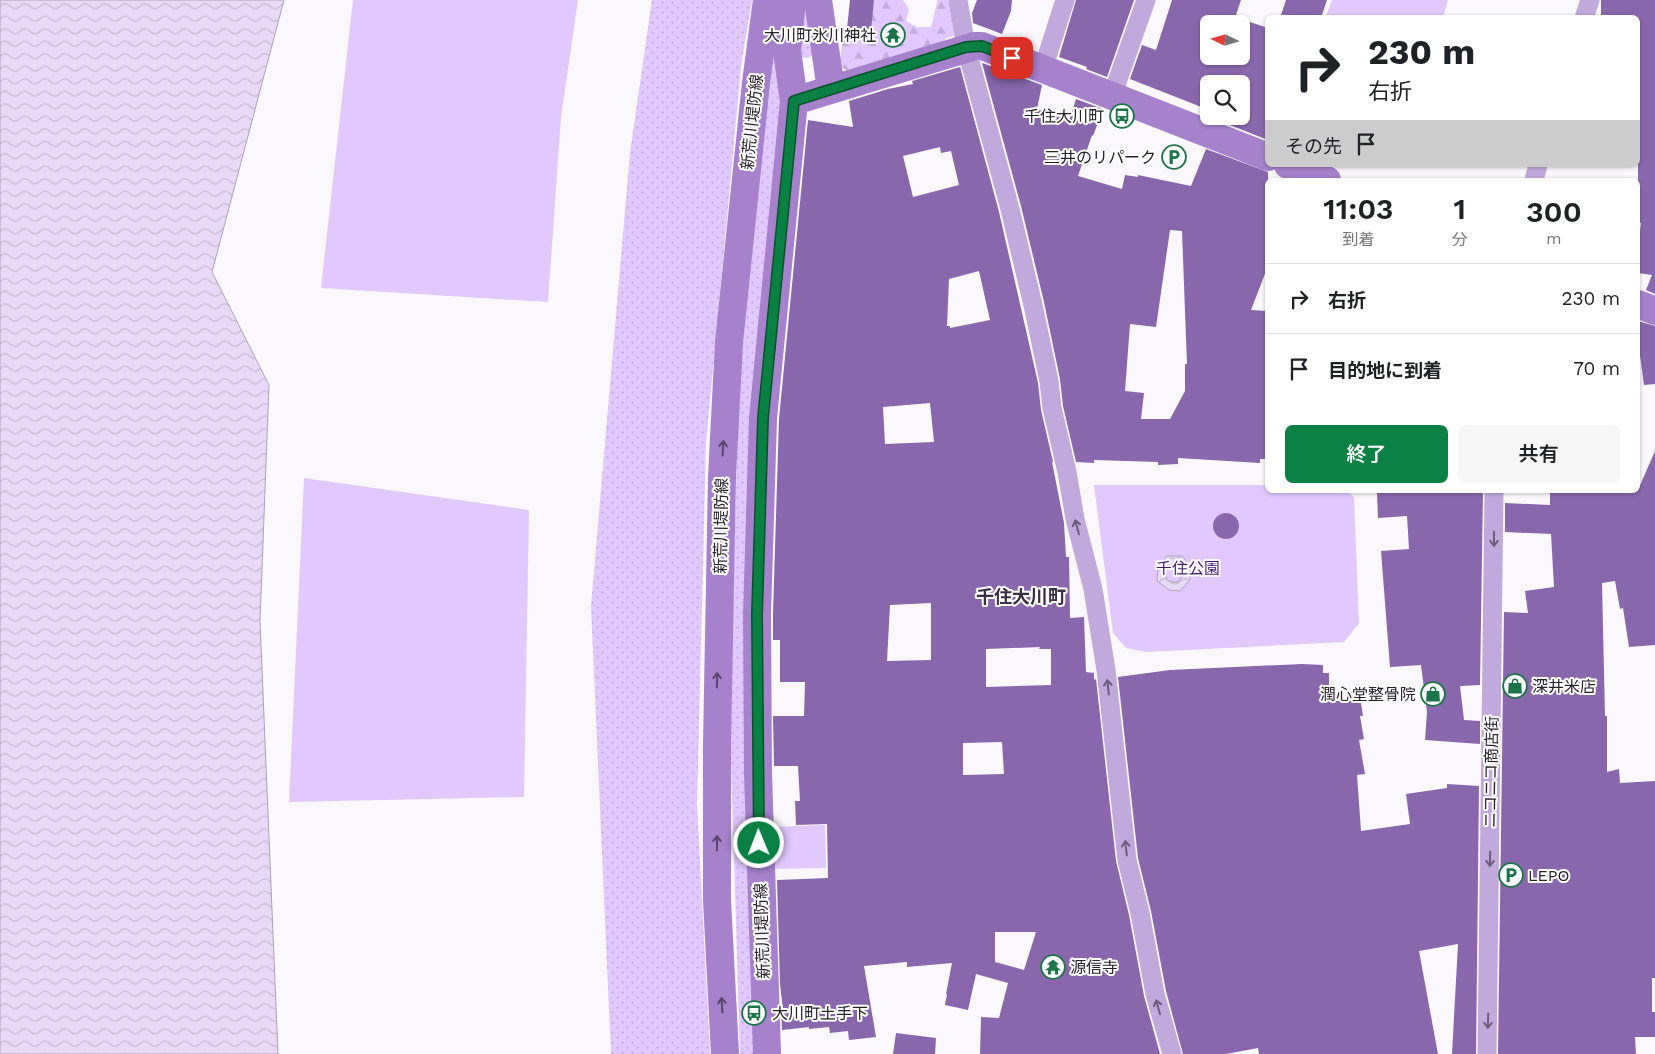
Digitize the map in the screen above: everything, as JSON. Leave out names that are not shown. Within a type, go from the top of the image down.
[{"type":"main road","name":"新荒川堤防線","points":[[725,1054],[717,890],[717,744],[722,477],[729,342],[756,83],[767,0]]},
{"type":"main road","name":"新荒川堤防線","points":[[766,1054],[758,792],[757,604],[763,418],[794,101],[787,51],[792,0]]},
{"type":"main road","points":[[818,0],[831,90]]},
{"type":"main road","points":[[794,101],[966,47],[982,46],[1265,156]]},
{"type":"main road","points":[[787,51],[793,64],[805,69],[816,66],[821,60],[824,47]]},
{"type":"main road","points":[[1293,167],[1322,178]]},
{"type":"main road","points":[[1640,305],[1655,311]]},
{"type":"street","points":[[958,0],[966,47],[1010,209],[1026,277],[1049,381],[1052,408],[1067,472],[1075,519],[1093,589],[1106,670],[1127,860],[1142,922],[1155,994],[1172,1054]]},
{"type":"street","points":[[1043,69],[1064,0]]},
{"type":"street","points":[[1112,96],[1146,0]]},
{"type":"street","points":[[1585,15],[1590,0]]},
{"type":"street","name":"ニコニコ商店街","points":[[1488,1054],[1494,493]]},
{"type":"green space","points":[[353,0],[578,0],[561,117],[548,302],[321,288]]},
{"type":"green space","points":[[652,0],[752,0],[741,66],[706,443],[697,804],[710,1054],[611,1054],[591,606],[630,153]]},
{"type":"green space","points":[[780,0],[785,82],[758,1054],[740,1054],[730,726],[739,372],[770,73]]},
{"type":"green space","points":[[799,0],[808,0],[814,54],[810,57],[800,58]]},
{"type":"green space","name":"大川町氷川神社","points":[[868,0],[903,0],[909,9],[906,21],[917,27],[931,27],[937,0],[951,0],[957,27],[953,36],[946,38],[943,43],[847,70],[840,67],[844,38],[851,24]]},
{"type":"green space","points":[[1332,0],[1448,0],[1444,15],[1327,15]]},
{"type":"green space","points":[[304,478],[529,510],[524,797],[289,802]]},
{"type":"green space","name":"千住公園","points":[[1094,485],[1265,485],[1265,493],[1349,493],[1354,497],[1359,623],[1344,642],[1147,652],[1126,648],[1113,633]]},
{"type":"green space","points":[[825,825],[826,868],[772,869],[771,827]]},
{"type":"water","points":[[0,0],[284,0],[212,272],[269,385],[260,621],[278,1054],[0,1054]]},
{"type":"water","points":[[1167,556],[1182,556],[1190,565],[1190,580],[1180,591],[1169,590],[1157,581],[1158,566]],"holes":[[[1174,564],[1180,567],[1183,575],[1178,582],[1167,580],[1165,571],[1168,566]]]},
{"type":"building","points":[[850,0],[874,0],[871,31],[847,29]]},
{"type":"building","points":[[977,0],[1012,0],[1011,11],[1002,34],[973,23],[972,13]]},
{"type":"building","points":[[1076,0],[1134,0],[1107,77],[1086,69],[1087,67],[1059,57]]},
{"type":"building","points":[[1172,0],[1241,0],[1236,15],[1200,15],[1200,65],[1250,65],[1250,22],[1265,27],[1265,139],[1230,125],[1250,125],[1250,75],[1200,75],[1200,106],[1130,79],[1142,45],[1156,50]]},
{"type":"building","points":[[1286,0],[1327,0],[1322,15],[1281,15]]},
{"type":"building","points":[[1601,0],[1655,0],[1655,294],[1646,290],[1652,275],[1640,273],[1641,223],[1638,167],[1640,167],[1640,15],[1601,15]]},
{"type":"building","points":[[982,63],[996,68],[996,70],[1042,85],[1037,109],[1069,121],[1076,99],[1103,109],[1078,176],[1122,189],[1125,175],[1138,177],[1138,175],[1191,186],[1206,149],[1268,172],[1268,178],[1265,178],[1265,274],[1251,310],[1265,311],[1265,459],[1260,459],[1260,463],[1178,458],[1178,464],[1158,465],[1158,462],[1094,460],[1094,463],[1076,462],[1063,406],[1060,379],[1021,206]],"holes":[[[1170,230],[1182,231],[1187,364],[1185,364],[1185,391],[1170,419],[1141,419],[1144,393],[1125,391],[1130,324],[1156,327]]]},
{"type":"building","points":[[960,67],[999,212],[1038,383],[1041,410],[1064,523],[1066,557],[1069,557],[1070,618],[1084,617],[1086,672],[1094,673],[1094,680],[1096,679],[1116,861],[1129,915],[1144,996],[1160,1054],[980,1054],[981,1017],[999,1018],[1008,983],[976,974],[968,1010],[945,1005],[952,963],[907,967],[907,962],[864,966],[876,1037],[849,1040],[848,1031],[830,1033],[829,1027],[782,1030],[781,1009],[783,1009],[780,984],[777,880],[828,878],[827,824],[796,825],[795,801],[800,801],[798,766],[774,766],[773,716],[804,716],[805,682],[780,682],[780,640],[773,640],[773,614],[779,419],[808,120],[853,127],[849,101],[888,89],[913,84],[912,81]],"holes":[[[940,147],[941,153],[951,151],[959,185],[913,197],[903,156]],[[979,271],[990,320],[950,328],[950,326],[947,326],[949,279]],[[930,403],[934,442],[885,444],[883,407]],[[931,603],[931,660],[887,661],[890,605]],[[1040,647],[1039,649],[1051,649],[1051,685],[986,687],[986,649]],[[1002,742],[1004,774],[963,775],[963,743]],[[995,932],[1036,932],[1024,970],[995,962]]]},
{"type":"building","points":[[1640,322],[1655,326],[1655,384],[1644,385],[1640,356]]},
{"type":"building","points":[[1655,451],[1655,645],[1629,647],[1623,608],[1620,609],[1615,581],[1602,583],[1605,716],[1607,716],[1607,772],[1619,769],[1620,783],[1655,781],[1655,978],[1652,978],[1652,1012],[1655,1012],[1655,1037],[1635,1037],[1636,1054],[1498,1054],[1504,612],[1528,613],[1525,591],[1554,587],[1551,534],[1505,532],[1505,503],[1550,505],[1550,493],[1640,493],[1640,485]]},
{"type":"building","points":[[1377,493],[1483,493],[1480,685],[1460,686],[1464,720],[1480,721],[1480,744],[1425,740],[1427,712],[1421,665],[1390,667],[1381,551],[1409,549],[1407,516],[1378,518]]},
{"type":"building","points":[[1226,513],[1235,517],[1239,526],[1235,535],[1226,539],[1217,535],[1213,526],[1217,517]]},
{"type":"building","points":[[1302,664],[1323,665],[1323,673],[1329,673],[1329,702],[1360,697],[1363,716],[1360,716],[1364,739],[1359,740],[1365,774],[1357,775],[1361,831],[1410,824],[1406,794],[1447,788],[1447,784],[1479,786],[1476,1054],[1452,1054],[1458,944],[1419,951],[1438,1054],[1259,1054],[1258,1048],[1226,1054],[1183,1054],[1166,991],[1151,911],[1138,858],[1118,677],[1170,670]]},
{"type":"building","points":[[896,1033],[936,1038],[935,1054],[893,1054]]},
{"type":"place","name":"大川町氷川神社","points":[[893,35]]},
{"type":"place","name":"千住大川町","points":[[1122,116]]},
{"type":"place","name":"三井のリパーク","points":[[1174,157]]},
{"type":"place","name":"深井米店","points":[[1515,686]]},
{"type":"place","name":"潤心堂整骨院","points":[[1433,694]]},
{"type":"place","name":"LEPO","points":[[1511,875]]},
{"type":"place","name":"源信寺","points":[[1053,967]]},
{"type":"place","name":"大川町土手下","points":[[754,1013]]},
{"type":"district","name":"千住大川町","points":[[1021,596]]},
{"type":"route","points":[[759,843],[757,614],[763,418],[794,101],[966,47],[982,46],[1012,58]]}]
